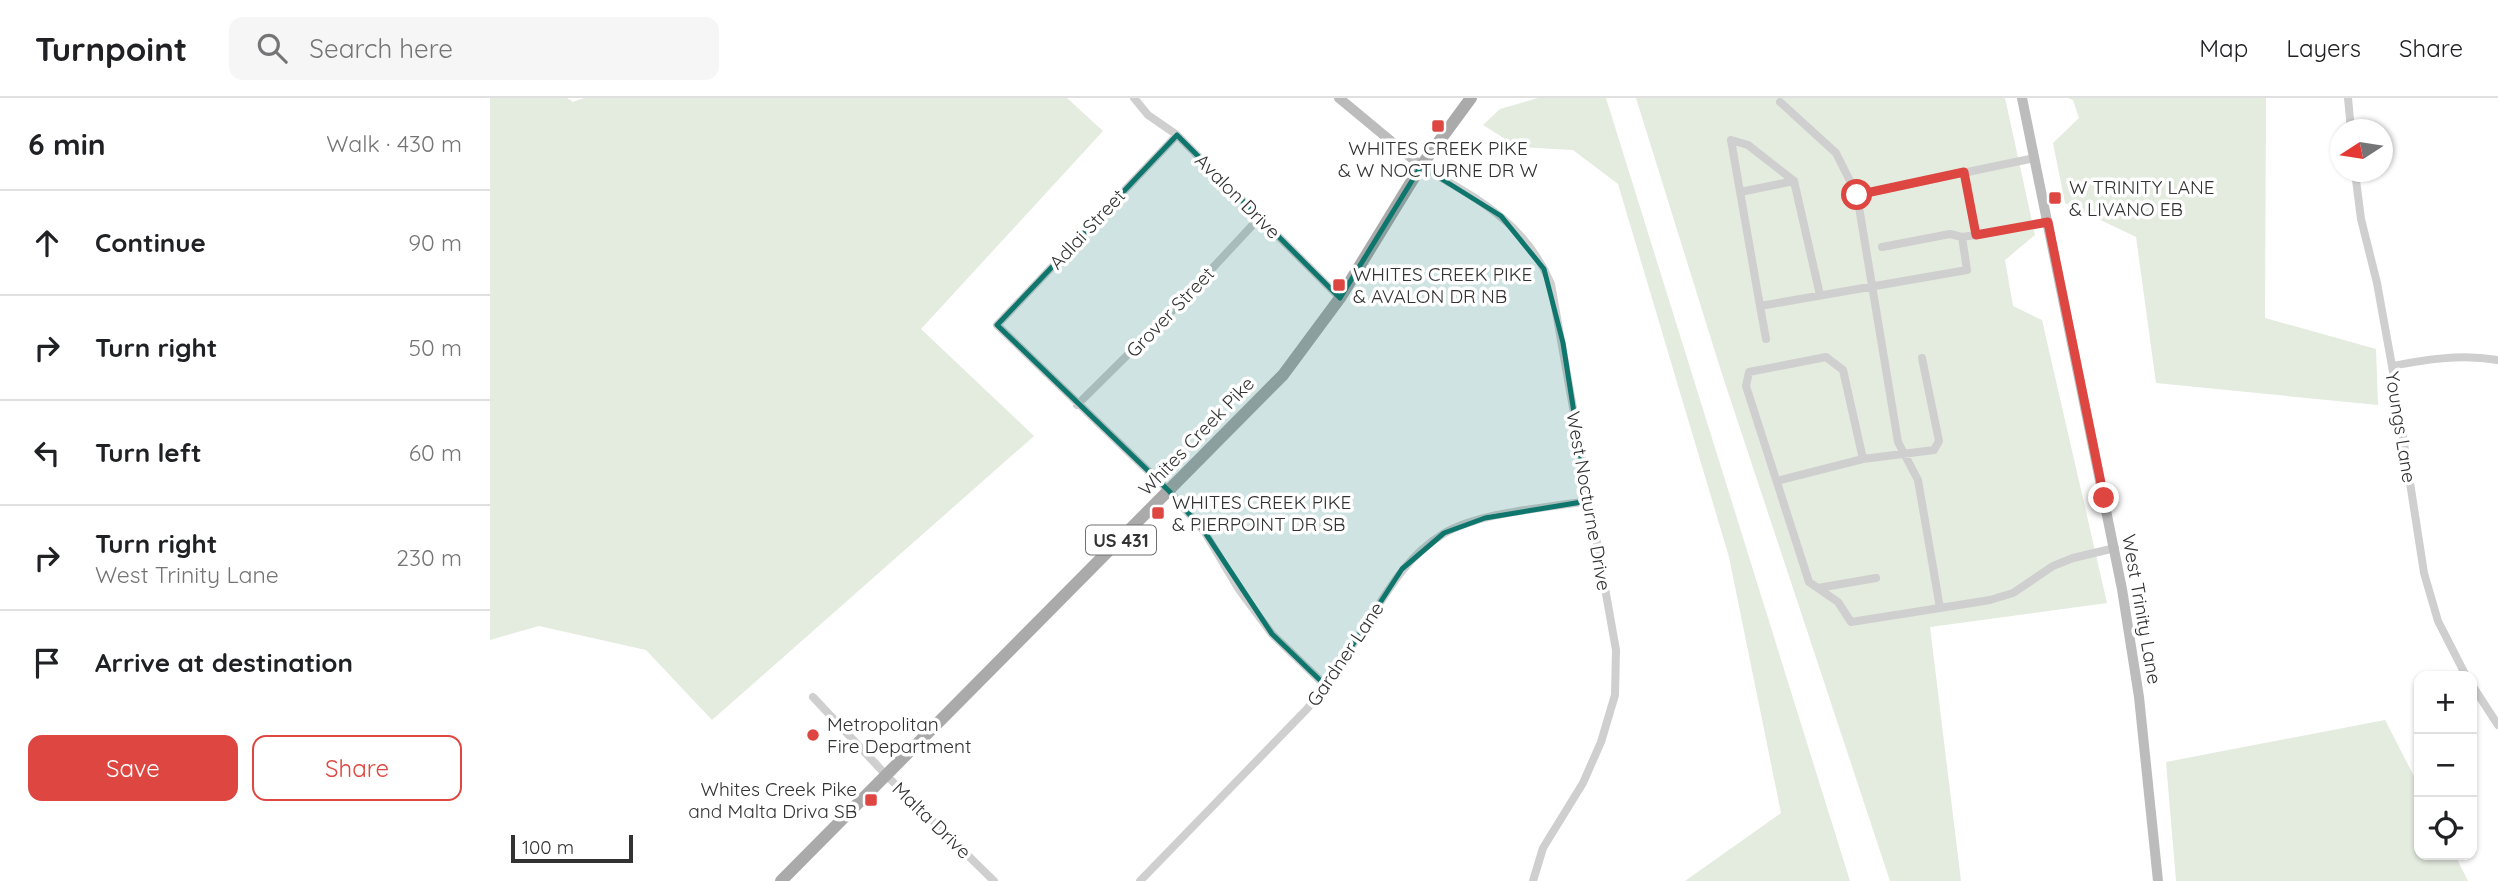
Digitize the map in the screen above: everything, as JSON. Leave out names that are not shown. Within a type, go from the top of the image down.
[{"type":"main road","points":[[1339,98],[1421,166]]},
{"type":"main road","name":"Whites Creek Pike","points":[[781,881],[1283,375],[1340,298],[1421,166],[1471,98]]},
{"type":"main road","name":"West Trinity Lane","points":[[2022,98],[2115,548],[2139,697],[2158,881]]},
{"type":"street","name":"Avalon Drive","points":[[1134,98],[1148,115],[1177,135],[1340,298]]},
{"type":"street","points":[[2348,98],[2350,119]]},
{"type":"street","points":[[1780,102],[1836,153],[1857,195],[1898,442],[1918,480],[1940,608]]},
{"type":"street","name":"Adlai Street","points":[[1077,405],[997,325],[1177,135]]},
{"type":"street","points":[[1766,339],[1731,140],[1748,145],[1794,181],[1820,295]]},
{"type":"street","points":[[1857,195],[2035,158]]},
{"type":"street","name":"West Nocturne Drive","points":[[1421,166],[1501,216],[1525,239],[1551,284],[1616,650],[1615,695],[1601,741],[1583,783],[1543,848],[1534,881]]},
{"type":"street","points":[[1964,172],[1976,235]]},
{"type":"street","points":[[1740,192],[1794,181]]},
{"type":"street","name":"Youngs Lane","points":[[2356,182],[2361,219],[2377,283],[2392,366],[2424,573],[2438,621],[2463,671]]},
{"type":"street","name":"Grover Street","points":[[1077,405],[1181,302],[1261,217]]},
{"type":"street","points":[[1882,247],[1950,234],[1962,237],[2048,222]]},
{"type":"street","points":[[1760,306],[1966,271],[1962,237]]},
{"type":"street","points":[[2392,366],[2440,357],[2473,356],[2498,360]]},
{"type":"street","points":[[1863,459],[1843,370],[1835,363],[1826,357],[1749,372],[1746,386],[1809,582],[1838,602],[1851,622],[1990,600],[2013,593],[2053,566],[2073,558],[2115,548]]},
{"type":"street","points":[[1777,481],[1863,459],[1934,450],[1939,441],[1922,358]]},
{"type":"street","points":[[1077,405],[1169,491],[1204,531],[1238,588],[1272,634],[1326,686]]},
{"type":"street","name":"Gardner Lane","points":[[1140,881],[1280,739],[1326,686],[1402,569],[1419,552],[1444,533],[1485,518],[1588,501]]},
{"type":"street","points":[[1818,588],[1876,578]]},
{"type":"street","points":[[2477,693],[2498,725]]},
{"type":"street","name":"Malta Drive","points":[[813,696],[887,776],[994,881]]},
{"type":"highlighted area","points":[[1177,135],[1340,298],[1421,166],[1501,216],[1544,269],[1563,343],[1588,501],[1485,518],[1444,533],[1402,569],[1326,686],[1272,634],[1204,531],[1169,491],[997,325]]},
{"type":"shaded area","points":[[490,98],[567,98],[573,102],[584,98],[1067,98],[1103,131],[921,329],[1034,436],[712,720],[646,650],[539,626],[490,640]]},
{"type":"shaded area","points":[[1538,98],[1606,98],[1850,881],[1685,881],[1781,813],[1729,557],[1618,184],[1573,150],[1518,147],[1483,125],[1500,109]]},
{"type":"shaded area","points":[[1636,98],[2005,98],[2035,235],[2005,260],[2013,306],[2042,320],[2107,603],[1930,627],[1961,881],[1890,881],[1721,371]]},
{"type":"shaded area","points":[[2068,98],[2266,98],[2265,318],[2376,349],[2378,405],[2156,383],[2136,237],[2065,203],[2053,143],[2079,118],[2073,100]]},
{"type":"shaded area","points":[[2385,720],[2414,776],[2414,860],[2458,860],[2468,881],[2176,881],[2166,762]]},
{"type":"place","name":"WHITES CREEK PIKE & W NOCTURNE DR W","points":[[1438,126]]},
{"type":"place","name":"W TRINITY LANE & LIVANO EB","points":[[2055,198]]},
{"type":"place","name":"WHITES CREEK PIKE & AVALON DR NB","points":[[1339,285]]},
{"type":"place","name":"WHITES CREEK PIKE & PIERPOINT DR SB","points":[[1158,513]]},
{"type":"place","name":"Metropolitan Fire Department","points":[[813,735]]},
{"type":"place","name":"Whites Creek Pike and Malta Driva SB","points":[[871,800]]},
{"type":"route","points":[[1857,195],[1964,172],[1976,235],[2048,222],[2104,498]]}]
